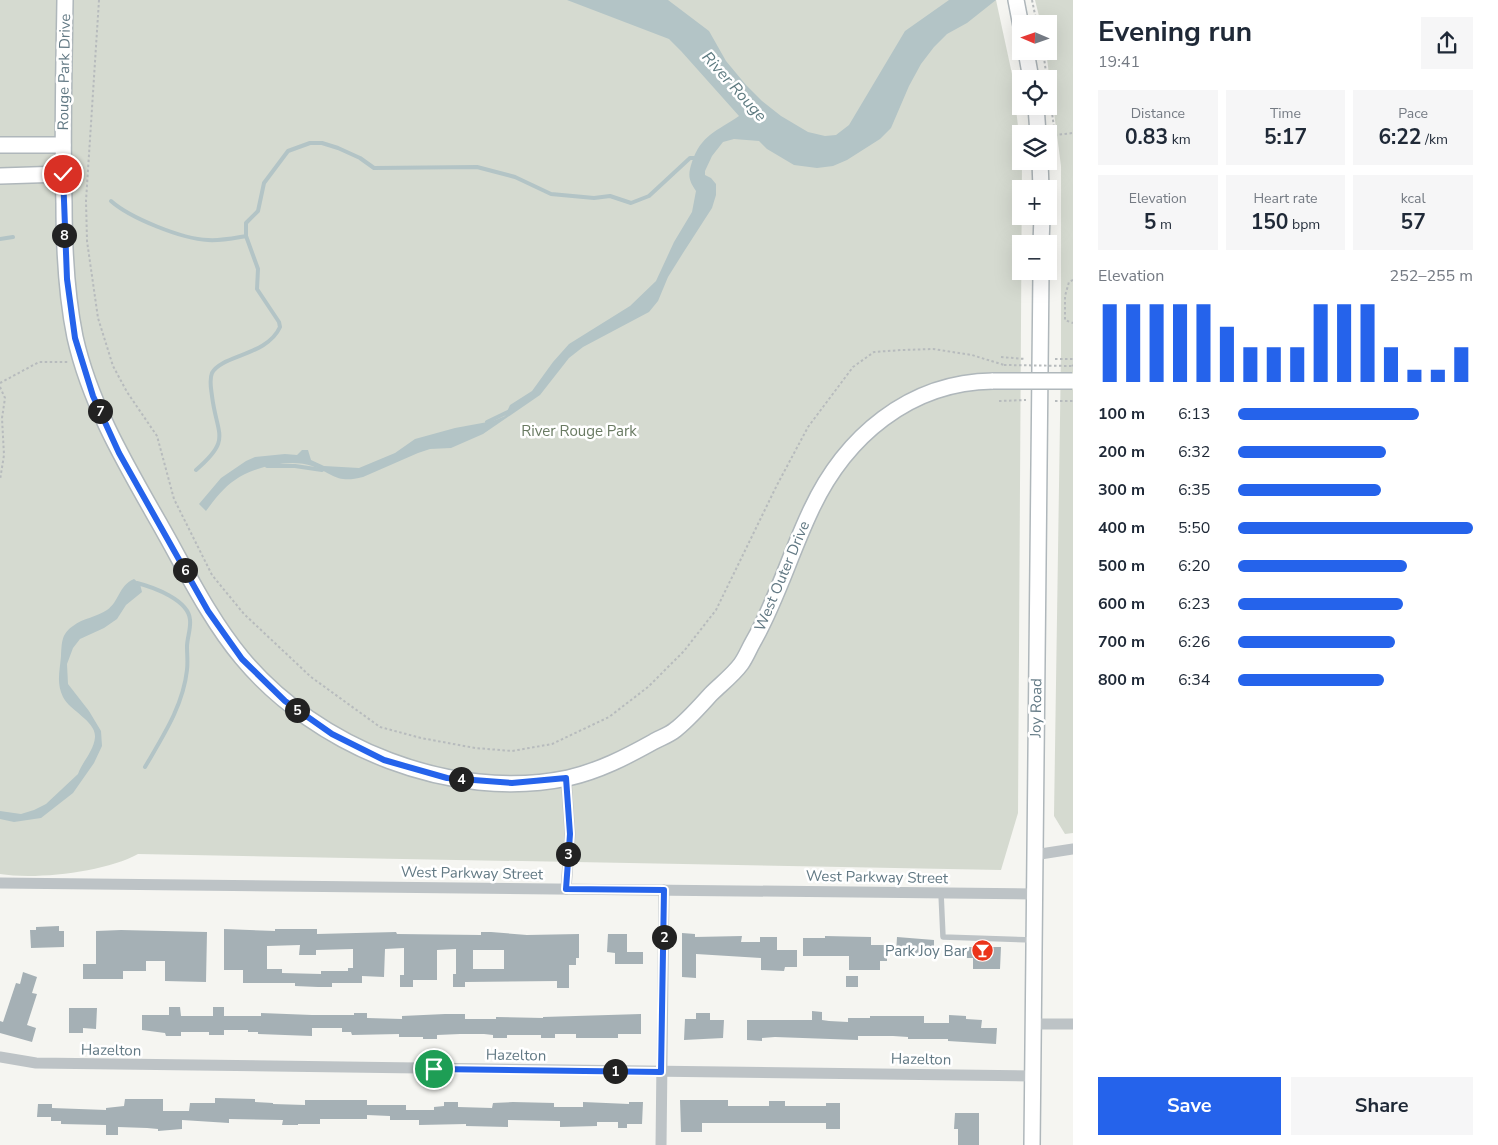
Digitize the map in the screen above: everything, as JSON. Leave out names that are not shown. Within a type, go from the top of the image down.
[{"type":"main road","name":"Rouge Park Drive","points":[[63,145],[65,0]]},
{"type":"main road","points":[[1016,0],[1019,15]]},
{"type":"main road","points":[[0,145],[63,145]]},
{"type":"main road","name":"West Outer Drive","points":[[63,145],[67,279],[75,338],[93,396],[119,453],[208,611],[242,659],[285,701],[332,734],[376,756],[447,778],[512,783],[566,778],[611,765],[675,730],[741,664],[769,614],[811,509],[830,474],[862,437],[892,410],[935,390],[979,382],[1072,373]]},
{"type":"main road","points":[[0,176],[63,174]]},
{"type":"main road","name":"Joy Road","points":[[1032,1145],[1041,280]]},
{"type":"street","points":[[566,778],[570,834],[566,889]]},
{"type":"street","points":[[1034,856],[1073,849]]},
{"type":"street","name":"West Parkway Street","points":[[0,883],[1034,894]]},
{"type":"street","points":[[660,1145],[664,890]]},
{"type":"street","points":[[1034,1024],[1073,1024]]},
{"type":"street","name":"Hazelton","points":[[0,1057],[36,1064],[1032,1076]]},
{"type":"lane","points":[[941,893],[943,937],[1034,940]]},
{"type":"path","points":[[99,0],[86,202],[87,241],[98,318],[113,366],[127,392],[156,436],[174,499],[212,575],[244,614],[311,676],[380,727],[421,738],[475,748],[512,751],[552,744],[609,717],[648,687],[684,651],[716,610],[777,484],[808,427],[853,367],[874,352],[902,350],[952,352],[972,355],[1004,365],[1072,373]]},
{"type":"path","points":[[1032,0],[1035,15]]},
{"type":"path","points":[[1052,115],[1055,135],[1073,133]]},
{"type":"path","points":[[1073,280],[1069,282],[1066,289],[1065,320],[1073,323]]},
{"type":"path","points":[[1001,357],[1025,359]]},
{"type":"path","points":[[0,383],[39,362],[46,361],[61,364],[82,359]]},
{"type":"path","points":[[1055,359],[1073,359]]},
{"type":"path","points":[[0,387],[5,398],[2,418],[4,455],[0,480]]},
{"type":"path","points":[[999,401],[1026,400]]},
{"type":"path","points":[[1055,400],[1073,401]]},
{"type":"green space","name":"River Rouge Park","points":[[0,0],[996,0],[1012,74],[1012,115],[1017,115],[1018,125],[1012,125],[1012,170],[1022,170],[1022,180],[1012,180],[1012,225],[1022,225],[1022,235],[1012,235],[1012,280],[1021,280],[1018,813],[1001,870],[138,854],[108,866],[70,873],[32,876],[0,874]]},
{"type":"green space","points":[[1035,0],[1073,0],[1073,833],[1065,834],[1054,816],[1061,353],[1061,166],[1054,115],[1057,115],[1057,70],[1048,70],[1047,60],[1058,60],[1058,15],[1039,15]]},
{"type":"water","name":"River Rouge","points":[[567,0],[668,0],[709,31],[726,61],[762,101],[781,116],[808,132],[825,136],[836,135],[849,125],[905,31],[949,0],[996,0],[967,23],[947,34],[934,47],[921,64],[909,86],[891,128],[880,139],[847,160],[833,166],[817,168],[794,165],[767,149],[759,141],[734,139],[723,142],[712,156],[705,171],[705,175],[716,184],[716,195],[712,208],[668,277],[658,301],[649,312],[583,347],[569,358],[540,395],[483,434],[451,448],[430,449],[418,453],[363,477],[354,479],[341,479],[303,464],[283,463],[272,465],[252,471],[231,483],[219,494],[206,511],[199,504],[221,478],[255,457],[285,454],[297,455],[302,450],[308,450],[311,460],[324,466],[359,468],[395,453],[415,439],[455,428],[493,421],[505,416],[510,405],[532,391],[569,344],[630,306],[656,281],[674,242],[692,212],[696,191],[691,184],[689,174],[696,153],[711,134],[739,116],[669,39]]},
{"type":"water","points":[[134,579],[140,584],[142,592],[126,605],[117,619],[104,628],[80,639],[73,648],[67,664],[68,684],[89,711],[101,731],[102,746],[94,763],[73,793],[41,818],[14,822],[0,819],[0,811],[21,814],[46,804],[78,774],[95,737],[91,726],[66,702],[61,692],[59,676],[63,639],[66,632],[77,623],[111,607],[125,585]]},
{"type":"building","points":[[59,926],[59,931],[64,931],[64,947],[31,948],[30,930],[36,930],[36,927]]},
{"type":"building","points":[[224,929],[275,931],[275,929],[317,929],[317,934],[396,932],[397,934],[481,935],[481,932],[491,932],[527,935],[579,934],[579,958],[576,958],[576,965],[569,965],[569,988],[557,988],[557,981],[465,982],[465,987],[453,987],[453,974],[456,974],[456,949],[437,950],[437,980],[413,980],[413,987],[400,987],[400,975],[404,975],[404,948],[385,949],[384,977],[362,976],[362,983],[332,983],[332,987],[295,986],[295,983],[243,983],[243,970],[224,970]],"holes":[[[300,945],[299,955],[316,955],[316,950],[353,949],[353,968],[348,968],[348,971],[321,971],[321,974],[282,973],[282,969],[267,969],[267,946]],[[473,950],[504,950],[504,969],[473,969]]]},
{"type":"building","points":[[96,931],[207,932],[206,982],[165,981],[165,961],[146,961],[146,971],[123,971],[123,979],[83,979],[83,964],[96,964]]},
{"type":"building","points":[[682,933],[695,934],[695,937],[742,936],[741,942],[760,942],[760,937],[777,937],[777,950],[797,950],[797,967],[785,967],[784,971],[761,970],[761,958],[696,954],[696,978],[682,977]]},
{"type":"building","points":[[608,934],[627,934],[627,952],[643,952],[643,964],[615,964],[615,953],[607,952]]},
{"type":"building","points":[[825,936],[871,937],[871,945],[887,945],[887,961],[880,961],[880,970],[849,970],[849,956],[803,956],[803,938],[825,938]]},
{"type":"building","points":[[897,937],[934,940],[934,956],[896,954]]},
{"type":"building","points":[[967,947],[1001,947],[1000,969],[973,969],[973,958],[967,958]]},
{"type":"building","points":[[23,972],[37,977],[32,993],[37,994],[27,1025],[36,1028],[32,1042],[0,1033],[0,1021],[3,1022],[16,983],[20,984]]},
{"type":"building","points":[[846,976],[858,976],[858,987],[846,987]]},
{"type":"building","points":[[169,1007],[180,1007],[181,1016],[213,1016],[213,1007],[224,1007],[224,1016],[261,1016],[261,1013],[354,1015],[354,1013],[367,1013],[367,1018],[402,1019],[402,1016],[445,1014],[465,1014],[465,1019],[496,1019],[496,1017],[543,1018],[641,1014],[641,1034],[618,1034],[618,1038],[576,1038],[576,1034],[555,1034],[555,1038],[541,1038],[541,1035],[507,1035],[507,1038],[493,1038],[493,1035],[460,1034],[437,1035],[437,1039],[423,1039],[423,1037],[399,1037],[399,1034],[352,1035],[351,1032],[342,1032],[342,1028],[312,1028],[312,1036],[258,1034],[258,1032],[248,1032],[248,1030],[224,1030],[224,1035],[209,1035],[209,1032],[181,1032],[181,1036],[166,1036],[165,1033],[142,1030],[142,1015],[169,1015]]},
{"type":"building","points":[[69,1008],[97,1008],[96,1029],[83,1028],[83,1033],[69,1033]]},
{"type":"building","points":[[812,1011],[822,1012],[822,1020],[848,1022],[848,1018],[870,1018],[870,1016],[924,1016],[924,1023],[949,1023],[949,1015],[966,1016],[966,1019],[982,1020],[981,1028],[997,1028],[996,1044],[948,1041],[948,1039],[908,1039],[908,1037],[893,1036],[858,1036],[858,1040],[775,1037],[762,1038],[762,1041],[747,1040],[747,1020],[812,1020]]},
{"type":"building","points":[[696,1013],[710,1013],[710,1020],[724,1020],[723,1038],[684,1040],[685,1019],[696,1019]]},
{"type":"building","points":[[215,1098],[255,1099],[255,1102],[305,1105],[305,1100],[367,1100],[367,1105],[406,1105],[406,1110],[434,1110],[434,1107],[444,1106],[444,1102],[458,1102],[458,1107],[492,1108],[493,1103],[513,1102],[554,1103],[554,1107],[583,1107],[583,1102],[629,1104],[629,1102],[643,1102],[642,1124],[627,1124],[627,1128],[618,1128],[618,1122],[597,1122],[597,1126],[560,1127],[560,1121],[508,1120],[508,1127],[466,1126],[466,1124],[419,1125],[419,1120],[390,1120],[390,1116],[367,1115],[367,1119],[320,1119],[320,1124],[298,1125],[282,1125],[283,1120],[229,1119],[229,1123],[182,1120],[182,1129],[158,1131],[158,1129],[118,1127],[118,1135],[106,1135],[106,1125],[61,1124],[61,1121],[51,1121],[51,1117],[37,1117],[38,1104],[52,1104],[52,1108],[106,1110],[106,1108],[124,1106],[125,1099],[163,1099],[163,1111],[189,1111],[190,1103],[215,1103]]},
{"type":"building","points":[[680,1100],[728,1100],[728,1106],[769,1106],[769,1101],[785,1101],[785,1106],[826,1106],[826,1103],[840,1103],[840,1129],[826,1129],[826,1123],[702,1123],[702,1132],[681,1132]]},
{"type":"building","points":[[955,1113],[979,1113],[979,1145],[958,1145],[958,1129],[954,1129]]},
{"type":"waterway","points":[[196,470],[207,460],[218,444],[219,429],[210,384],[212,373],[225,362],[265,344],[274,337],[280,327],[279,322],[257,289],[258,269],[246,236],[246,223],[258,211],[264,183],[288,151],[310,143],[322,143],[360,158],[374,168],[477,167],[515,177],[551,194],[594,198],[610,196],[631,203],[649,196],[690,158],[698,158]]},
{"type":"waterway","points":[[111,201],[143,221],[185,236],[213,240],[246,236]]},
{"type":"waterway","points":[[0,239],[13,237]]},
{"type":"waterway","points":[[487,422],[512,410]]},
{"type":"waterway","points":[[267,466],[295,466],[322,470]]},
{"type":"waterway","points":[[137,583],[161,591],[177,601],[184,606],[190,620],[185,683],[177,708],[145,767]]},
{"type":"place","name":"Park Joy Bar","points":[[983,951]]},
{"type":"route","points":[[63,174],[67,279],[75,338],[93,396],[119,453],[208,611],[242,659],[285,701],[332,734],[384,760],[447,778],[512,783],[566,778],[570,834],[566,889],[664,890],[664,1000],[661,1072],[434,1069]]}]
